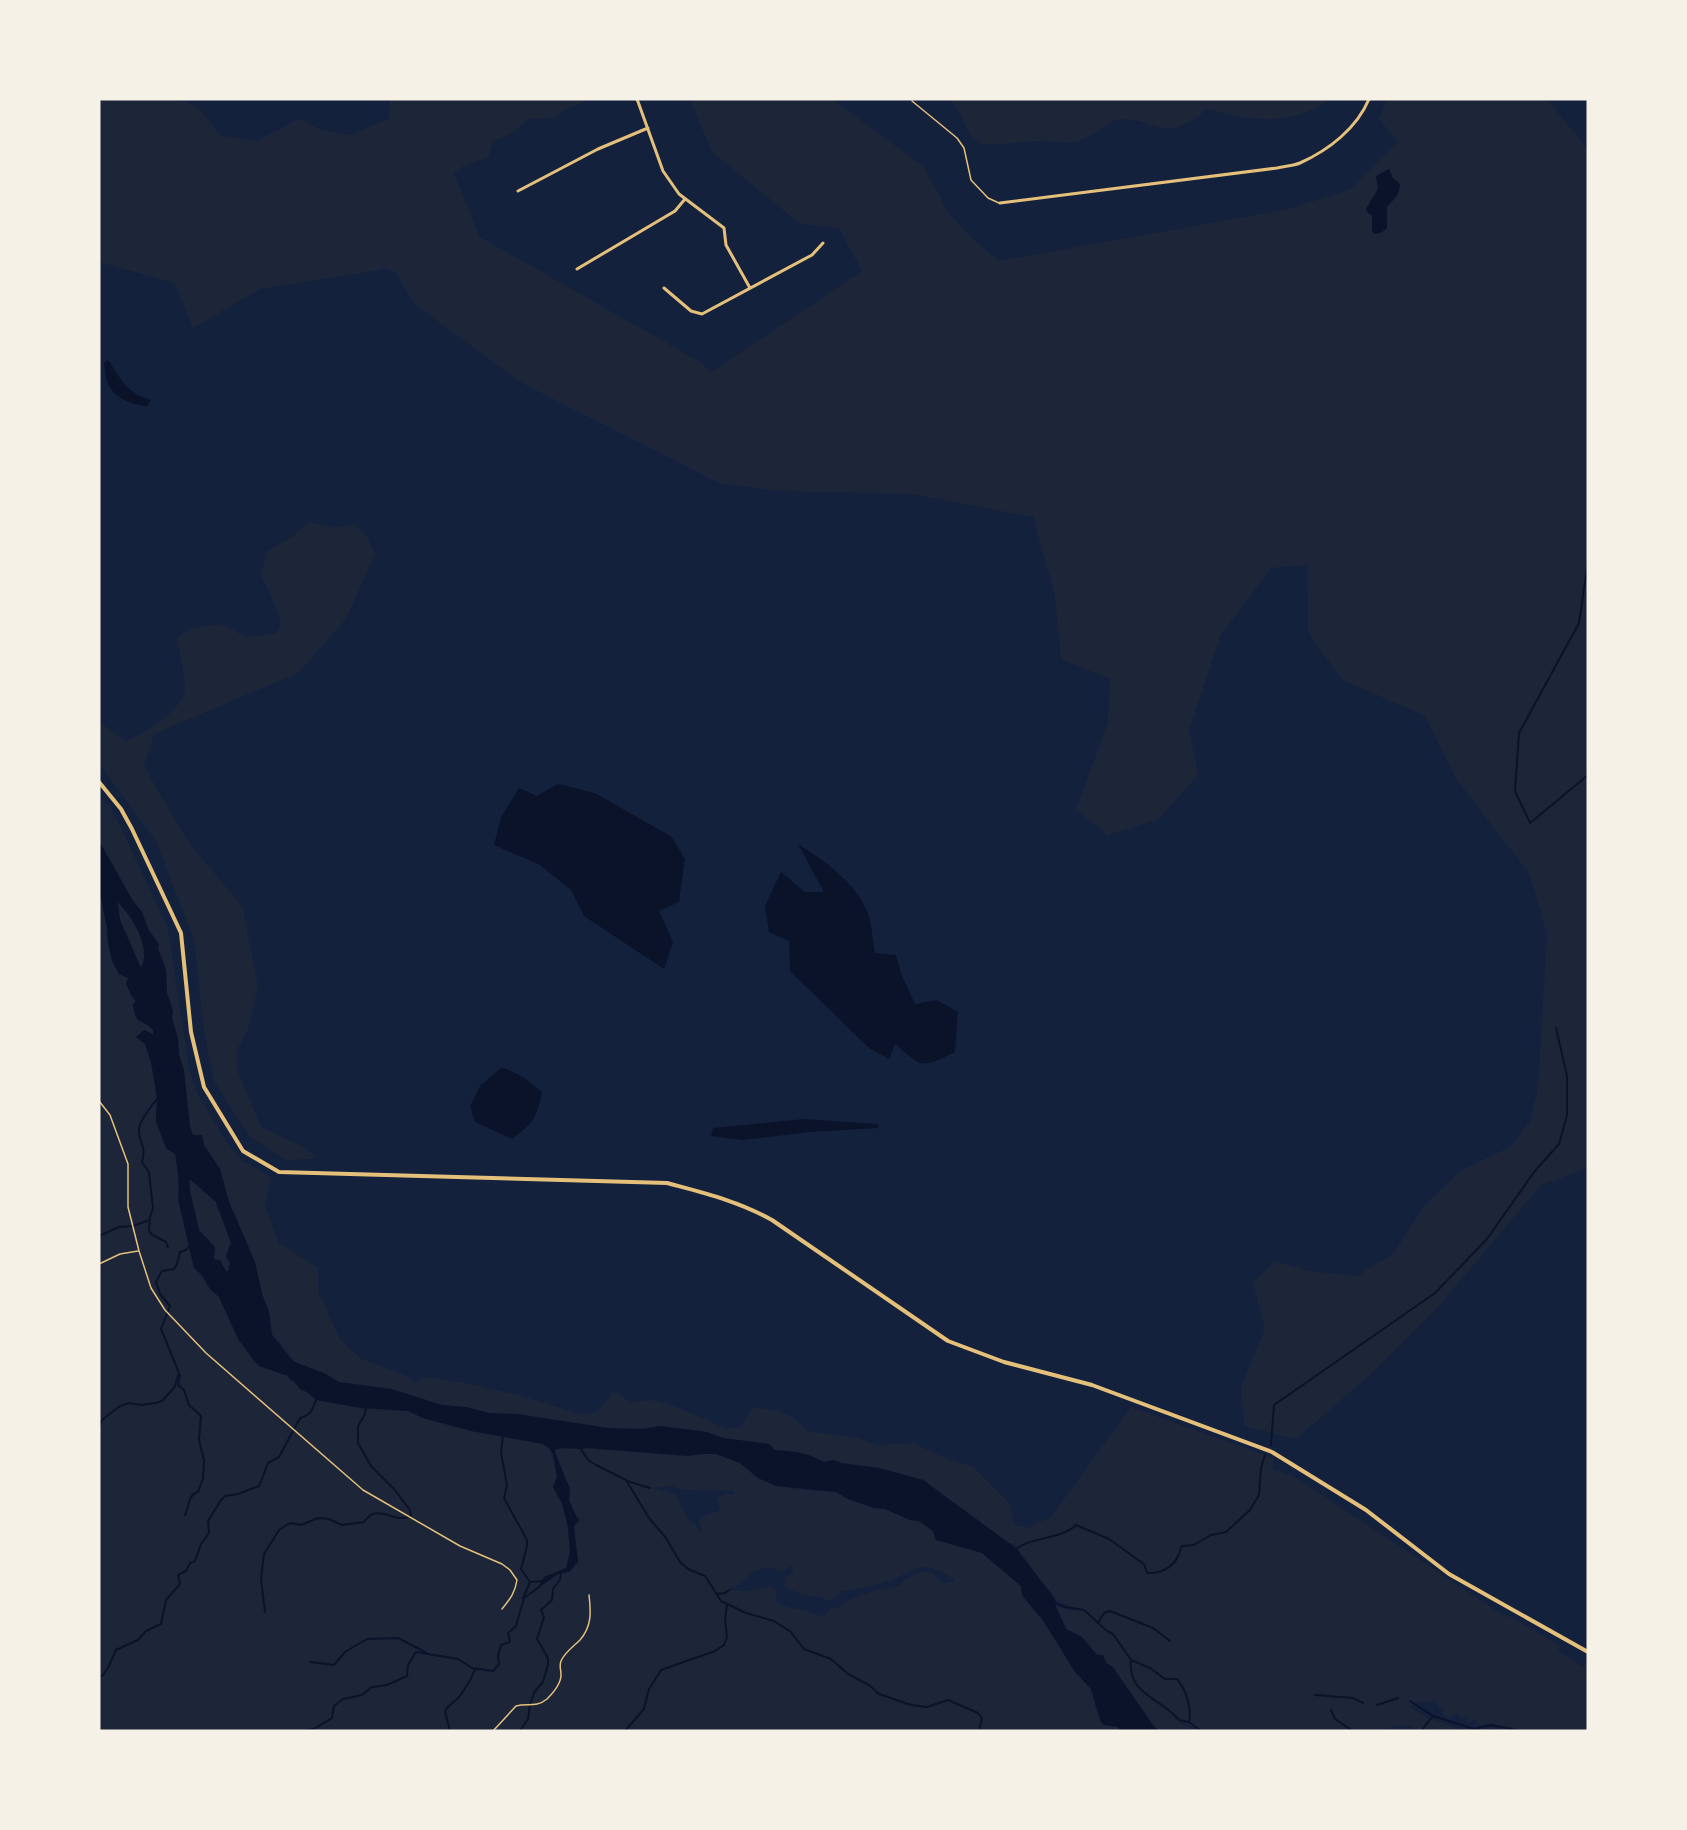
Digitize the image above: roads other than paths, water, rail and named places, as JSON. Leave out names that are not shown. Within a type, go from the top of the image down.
[{"type":"street","points":[[637,99],[663,171],[679,194],[724,228],[726,245],[750,288]]},
{"type":"street","points":[[1000,203],[1277,168],[1299,163],[1343,136],[1365,109],[1369,99]]},
{"type":"street","points":[[518,191],[598,150],[648,128]]},
{"type":"street","points":[[577,269],[675,211],[685,199]]},
{"type":"street","points":[[664,288],[691,311],[702,314],[812,255],[823,243]]},
{"type":"street","points":[[99,782],[121,809],[132,829],[181,933],[191,1032],[204,1087],[243,1151],[270,1167],[279,1172],[667,1184],[731,1200],[772,1220],[948,1341],[1004,1362],[1092,1385],[1272,1452],[1366,1510],[1449,1574],[1588,1652]]},
{"type":"lane","points":[[912,100],[957,138],[964,147],[971,180],[988,198],[1000,203]]},
{"type":"waterway","points":[[1588,561],[1579,623],[1519,733],[1515,791],[1530,823],[1588,775]]},
{"type":"waterway","points":[[1271,1445],[1274,1405],[1435,1293],[1487,1239],[1534,1172],[1559,1144],[1567,1115],[1567,1076],[1556,1028]]},
{"type":"waterway","points":[[157,1099],[141,1121],[139,1133],[144,1152],[142,1162],[149,1172],[153,1208],[149,1230],[151,1234],[166,1242],[168,1248]]},
{"type":"waterway","points":[[99,1236],[119,1227],[133,1226],[149,1220]]},
{"type":"waterway","points":[[99,1427],[102,1420],[120,1406],[129,1403],[141,1405],[156,1403],[162,1401],[174,1388],[179,1373],[161,1329],[170,1306],[160,1294],[156,1282],[162,1271],[174,1269],[180,1252],[189,1246]]},
{"type":"waterway","points":[[180,1375],[178,1385],[184,1390],[189,1405],[201,1416],[199,1440],[204,1460],[203,1479],[198,1492],[190,1498],[185,1515]]},
{"type":"waterway","points":[[99,1676],[102,1676],[108,1668],[116,1650],[138,1640],[146,1631],[161,1624],[166,1600],[180,1584],[178,1575],[186,1571],[190,1563],[195,1561],[201,1544],[209,1533],[208,1521],[221,1500],[225,1496],[259,1486],[268,1463],[279,1457],[300,1418],[311,1412],[316,1400]]},
{"type":"waterway","points":[[265,1612],[261,1579],[264,1554],[279,1530],[290,1523],[301,1525],[318,1518],[329,1519],[342,1525],[364,1522],[375,1513],[398,1518],[411,1516],[410,1510],[394,1489],[371,1466],[358,1443],[358,1426],[365,1414],[366,1406]]},
{"type":"waterway","points":[[503,1434],[501,1453],[507,1485],[504,1498],[527,1540],[521,1569],[530,1582]]},
{"type":"waterway","points":[[581,1449],[588,1460],[626,1480],[680,1562],[688,1569],[705,1576],[721,1601],[746,1613],[774,1621],[791,1632],[804,1649],[831,1659],[848,1674],[869,1685],[879,1694],[911,1705],[927,1707],[948,1700],[978,1713],[982,1718],[979,1731]]},
{"type":"waterway","points":[[1016,1549],[1030,1542],[1070,1530],[1076,1525],[1109,1539],[1144,1564],[1147,1573],[1161,1571],[1173,1564],[1182,1546],[1194,1545],[1211,1535],[1226,1532],[1250,1510],[1259,1495],[1261,1468],[1265,1455]]},
{"type":"waterway","points":[[627,1481],[650,1488]]},
{"type":"waterway","points":[[520,1731],[528,1719],[530,1704],[535,1691],[543,1682],[548,1664],[548,1658],[537,1639],[544,1617],[541,1610],[552,1600],[553,1589],[560,1580],[561,1573]]},
{"type":"waterway","points":[[523,1598],[530,1582],[542,1581]]},
{"type":"waterway","points":[[298,1731],[314,1729],[332,1718],[334,1706],[343,1699],[362,1695],[372,1687],[387,1685],[407,1676],[408,1665],[416,1652],[458,1659],[472,1668],[493,1671],[499,1664],[498,1656],[501,1645],[510,1642],[508,1633],[516,1626],[524,1598],[539,1587]]},
{"type":"waterway","points":[[717,1594],[729,1590]]},
{"type":"waterway","points":[[1055,1603],[1084,1610],[1113,1634],[1131,1660],[1150,1668],[1165,1679],[1177,1679],[1188,1699],[1189,1722],[1201,1731]]},
{"type":"waterway","points":[[625,1731],[644,1709],[649,1689],[661,1670],[715,1651],[724,1645],[727,1637],[725,1620],[727,1604]]},
{"type":"waterway","points":[[1099,1621],[1104,1613],[1110,1611],[1153,1628],[1170,1641]]},
{"type":"waterway","points":[[310,1662],[334,1665],[345,1652],[367,1639],[398,1638],[425,1652]]},
{"type":"waterway","points":[[1131,1660],[1131,1672],[1140,1689],[1179,1720],[1189,1722]]},
{"type":"waterway","points":[[450,1731],[445,1711],[461,1694],[475,1669]]},
{"type":"waterway","points":[[1315,1695],[1353,1698],[1363,1703]]},
{"type":"waterway","points":[[1377,1705],[1398,1698]]},
{"type":"waterway","points":[[1410,1701],[1433,1716]]},
{"type":"waterway","points":[[1331,1710],[1335,1719],[1353,1731]]},
{"type":"waterway","points":[[1421,1731],[1433,1716],[1474,1729],[1491,1725],[1521,1731]]}]
